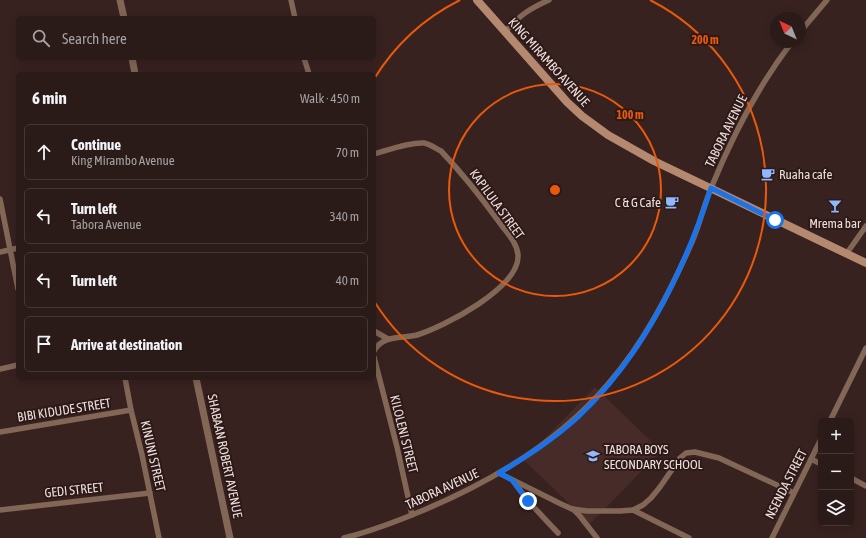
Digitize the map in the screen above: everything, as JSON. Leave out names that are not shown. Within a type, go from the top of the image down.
[{"type":"main road","name":"KING MIRAMBO AVENUE","points":[[477,0],[506,31],[562,97],[591,123],[608,135],[654,161],[866,263]]},
{"type":"street","points":[[120,0],[124,16]]},
{"type":"street","points":[[291,0],[294,16]]},
{"type":"street","points":[[506,31],[517,18],[531,8],[549,0]]},
{"type":"street","points":[[806,25],[827,0]]},
{"type":"street","name":"TABORA AVENUE","points":[[344,538],[390,524],[412,515],[469,489],[499,473],[545,444],[578,416],[608,385],[634,351],[679,271],[693,241],[711,188],[748,110],[772,70],[788,48]]},
{"type":"street","points":[[132,60],[135,72]]},
{"type":"street","points":[[305,60],[308,72]]},
{"type":"street","name":"KAPILULA STREET","points":[[376,154],[424,143],[441,152],[483,200],[510,235],[518,256],[516,266],[509,277],[485,299],[471,309],[444,324],[421,333],[408,337],[388,339]]},
{"type":"street","points":[[0,199],[16,279]]},
{"type":"street","points":[[847,253],[866,226]]},
{"type":"street","points":[[0,252],[16,248]]},
{"type":"street","points":[[376,332],[388,339]]},
{"type":"street","points":[[376,349],[381,343],[388,339]]},
{"type":"street","points":[[831,418],[866,348]]},
{"type":"street","points":[[0,369],[16,365]]},
{"type":"street","name":"KILOLENI STREET","points":[[376,366],[397,447],[412,515]]},
{"type":"street","name":"KINUNI STREET","points":[[125,380],[160,538]]},
{"type":"street","name":"SHABAAN ROBERT AVENUE","points":[[196,380],[230,538]]},
{"type":"street","name":"BIBI KIDUDE STREET","points":[[0,432],[131,410]]},
{"type":"street","name":"NSENDA STREET","points":[[772,538],[818,445]]},
{"type":"street","points":[[572,509],[599,512],[633,510],[643,505],[651,498],[680,458],[686,453],[695,452],[719,458],[794,493]]},
{"type":"street","points":[[811,459],[818,462]]},
{"type":"street","points":[[499,473],[572,509],[579,515],[597,538]]},
{"type":"street","points":[[512,480],[528,501],[558,533]]},
{"type":"street","points":[[854,480],[866,486]]},
{"type":"street","name":"GEDI STREET","points":[[0,510],[150,492]]},
{"type":"street","points":[[633,510],[689,538]]},
{"type":"shaded area","name":"TABORA BOYS SECONDARY SCHOOL","points":[[595,387],[661,451],[590,524],[524,460]]},
{"type":"place","name":"Ruaha cafe","points":[[768,174]]},
{"type":"place","name":"C & G Cafe","points":[[672,202]]},
{"type":"place","name":"Mrema bar","points":[[835,206]]},
{"type":"place","name":"TABORA BOYS SECONDARY SCHOOL","points":[[593,456]]},
{"type":"route","points":[[528,501],[512,480],[499,473],[545,444],[578,416],[608,385],[634,351],[679,271],[693,241],[711,188],[775,220]]}]
